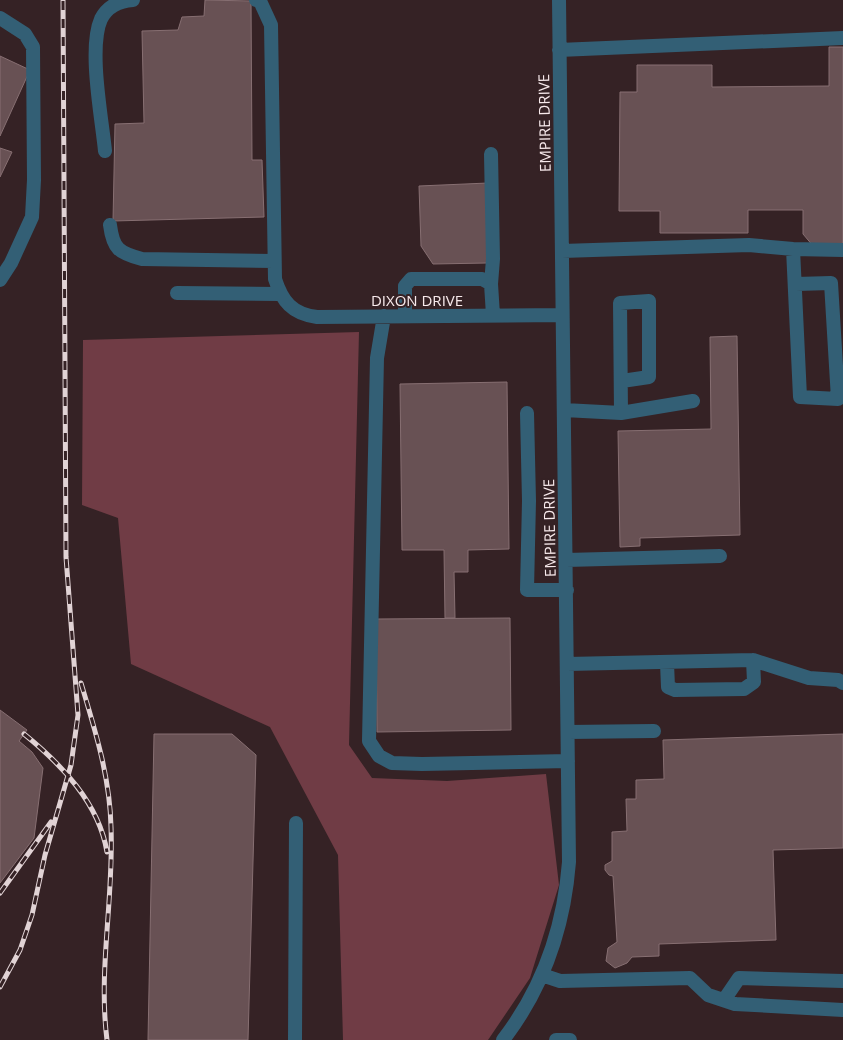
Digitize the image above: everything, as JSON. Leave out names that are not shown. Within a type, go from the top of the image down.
[{"type":"street","points":[[105,151],[97,69],[97,36],[101,19],[111,7],[122,1],[132,0]]},
{"type":"street","points":[[177,293],[280,294],[275,279],[274,261],[271,25],[260,1],[256,0]]},
{"type":"street","name":"EMPIRE DRIVE","points":[[503,1040],[524,1011],[542,975],[560,924],[568,883],[568,664],[559,0]]},
{"type":"street","points":[[0,18],[25,34],[33,47],[34,180],[32,217],[11,263],[0,280]]},
{"type":"street","points":[[559,50],[843,38]]},
{"type":"street","points":[[492,154],[493,259],[491,284],[493,315]]},
{"type":"street","points":[[110,225],[112,242],[119,250],[129,256],[142,259],[274,261]]},
{"type":"street","points":[[562,251],[749,245],[793,249],[843,250]]},
{"type":"street","points":[[793,249],[800,397],[838,399],[831,283],[796,284]]},
{"type":"street","points":[[405,316],[405,286],[411,279],[482,279],[491,284]]},
{"type":"street","name":"DIXON DRIVE","points":[[280,294],[289,307],[306,316],[562,315]]},
{"type":"street","points":[[621,412],[620,303],[648,301],[649,377],[622,381]]},
{"type":"street","points":[[384,316],[377,358],[369,741],[379,756],[392,763],[568,761]]},
{"type":"street","points":[[564,410],[621,412],[693,401]]},
{"type":"street","points":[[527,413],[529,501],[527,590],[567,590]]},
{"type":"street","points":[[566,560],[720,556]]},
{"type":"street","points":[[568,664],[752,660],[809,678],[838,680],[843,683]]},
{"type":"street","points":[[667,663],[668,687],[674,690],[744,689],[754,682],[752,660]]},
{"type":"street","points":[[568,732],[654,731]]},
{"type":"street","points":[[295,1040],[296,823]]},
{"type":"street","points":[[542,975],[560,981],[690,978],[708,995],[735,1004],[843,1010]]},
{"type":"street","points":[[724,1000],[739,978],[843,981]]},
{"type":"street","points":[[556,1040],[570,1040]]},
{"type":"shaded area","points":[[359,332],[349,745],[372,778],[447,781],[546,774],[559,885],[530,978],[488,1040],[343,1040],[338,855],[270,727],[131,664],[118,518],[82,505],[83,340]]},
{"type":"building","points":[[205,0],[251,1],[252,160],[262,160],[264,217],[113,221],[115,124],[144,123],[142,31],[178,30],[182,17],[204,16]]},
{"type":"building","points":[[829,47],[843,47],[843,247],[814,247],[803,234],[803,210],[748,210],[748,233],[660,233],[660,211],[619,211],[620,92],[637,92],[637,65],[712,65],[712,87],[829,86]]},
{"type":"building","points":[[0,56],[30,70],[0,136]]},
{"type":"building","points":[[0,148],[12,152],[0,177]]},
{"type":"building","points":[[488,183],[487,263],[433,264],[421,246],[419,186]]},
{"type":"building","points":[[737,336],[740,535],[640,538],[640,546],[620,547],[618,431],[711,429],[710,337]]},
{"type":"building","points":[[507,382],[509,549],[468,550],[468,572],[454,572],[455,618],[445,618],[444,550],[402,550],[400,384]]},
{"type":"building","points":[[510,618],[511,730],[377,732],[376,619]]},
{"type":"building","points":[[0,710],[27,730],[19,741],[32,752],[43,768],[34,838],[0,883]]},
{"type":"building","points":[[154,734],[232,734],[256,755],[248,1040],[148,1040]]},
{"type":"building","points":[[843,734],[843,848],[773,850],[776,940],[659,944],[659,956],[632,957],[627,963],[615,968],[606,961],[608,948],[617,942],[613,876],[609,875],[605,870],[605,865],[612,861],[612,832],[627,831],[626,799],[636,799],[636,780],[664,779],[663,740]]},
{"type":"railway","points":[[0,987],[20,950],[32,915],[45,855],[71,765],[78,715],[66,557],[63,0]]},
{"type":"railway","points":[[81,683],[101,754],[110,808],[111,854],[104,987],[107,1040]]},
{"type":"railway","points":[[24,734],[51,758],[87,801],[103,834],[107,852]]},
{"type":"railway","points":[[0,893],[51,822]]}]
